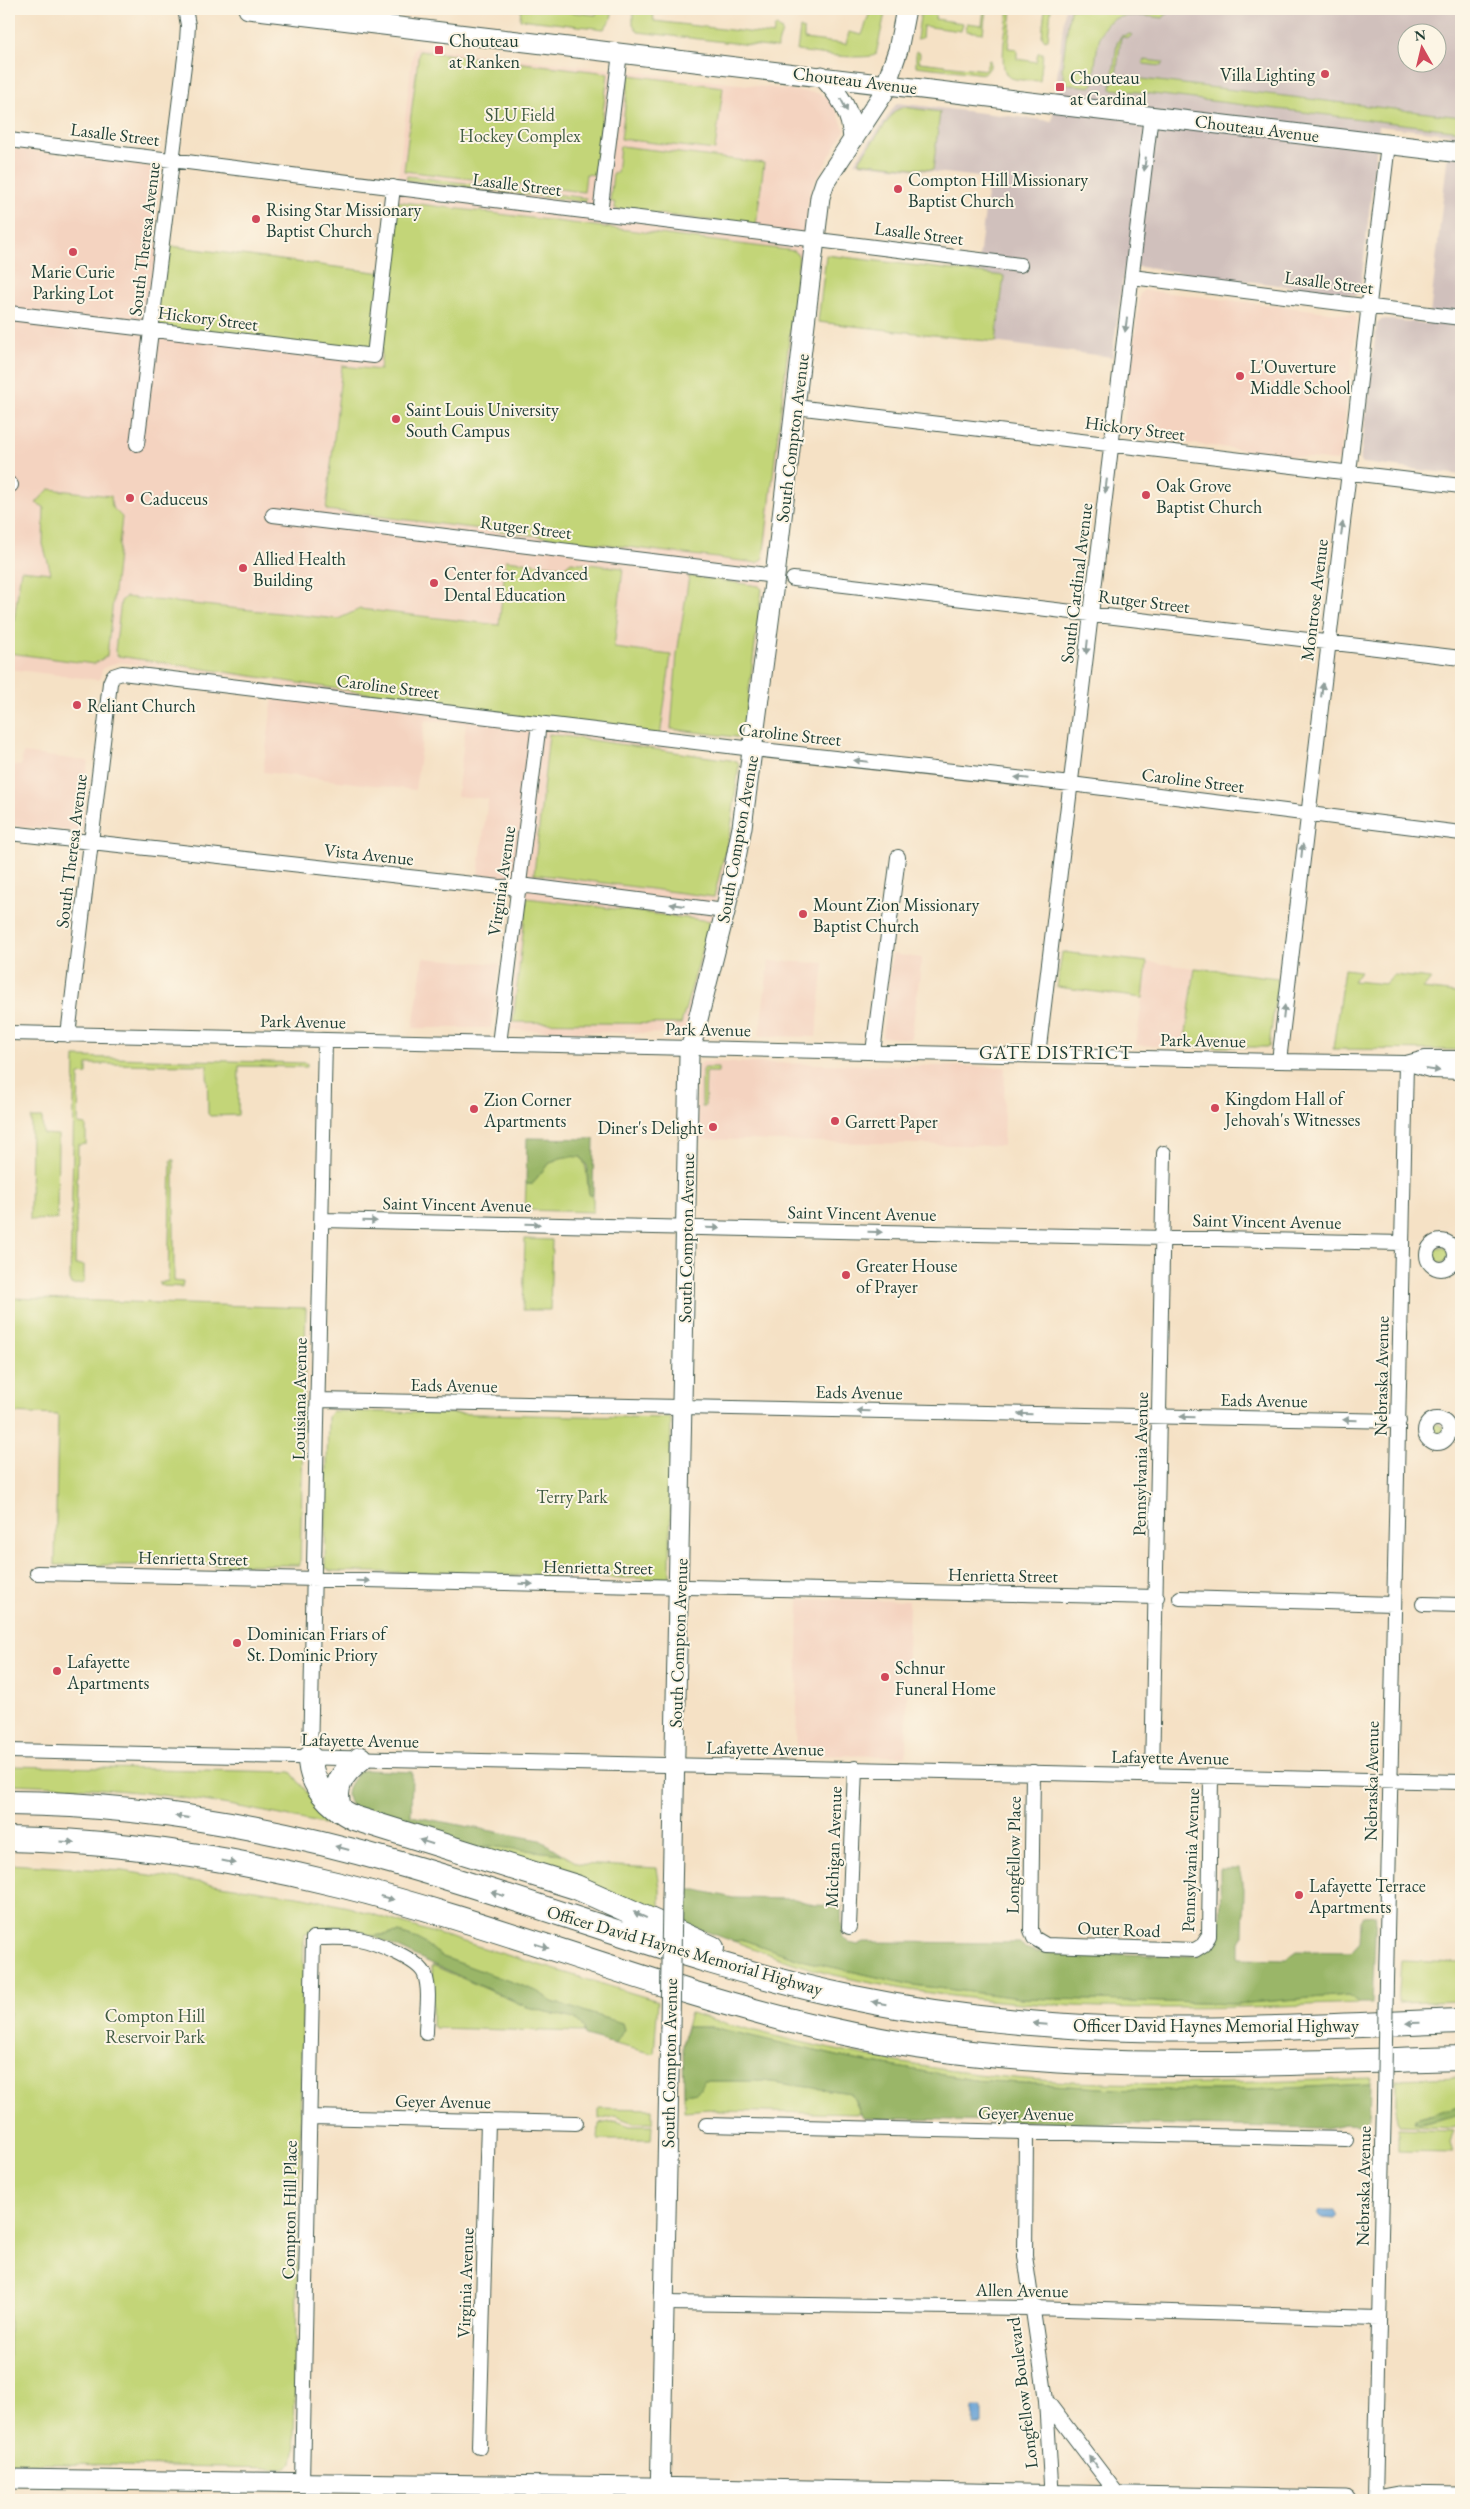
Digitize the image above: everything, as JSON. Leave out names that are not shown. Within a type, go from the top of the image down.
[{"type":"highway","points":[[310,1758],[311,1772],[316,1784],[340,1810],[372,1825],[600,1897],[728,1956],[761,1976]]},
{"type":"highway","points":[[340,1810],[337,1798],[338,1783],[346,1771],[360,1759]]},
{"type":"highway","name":"Officer David Haynes Memorial Highway","points":[[9,1803],[146,1812],[219,1823],[336,1846],[399,1863],[761,1976],[852,1998],[916,2010],[1043,2025],[1171,2029],[1461,2022]]},
{"type":"highway","name":"Officer David Haynes Memorial Highway","points":[[12,1840],[149,1849],[286,1873],[403,1903],[690,1994],[757,2012],[821,2028],[950,2051],[1063,2062],[1149,2065],[1461,2058]]},
{"type":"main road","name":"Chouteau Avenue","points":[[248,9],[1461,152]]},
{"type":"main road","name":"South Compton Avenue","points":[[660,2494],[690,1048],[725,911],[742,827],[753,749],[784,577],[814,239],[822,190],[878,104],[898,50],[906,9]]},
{"type":"main road","points":[[822,76],[844,104],[851,121],[853,140]]},
{"type":"main road","points":[[9,2479],[302,2483],[660,2494],[1346,2500]]},
{"type":"main road","points":[[1376,2500],[1399,2496],[1461,2498]]},
{"type":"street","name":"South Theresa Avenue","points":[[137,444],[188,25],[184,9]]},
{"type":"street","points":[[600,213],[620,53]]},
{"type":"street","name":"South Cardinal Avenue","points":[[1038,1055],[1151,115]]},
{"type":"street","name":"Lasalle Street","points":[[9,140],[1020,264]]},
{"type":"street","name":"Montrose Avenue","points":[[1278,1061],[1306,814],[1388,144]]},
{"type":"street","name":"Hickory Street","points":[[9,313],[374,356],[393,188]]},
{"type":"street","name":"Lasalle Street","points":[[1132,277],[1461,318]]},
{"type":"street","name":"Hickory Street","points":[[804,408],[1461,486]]},
{"type":"street","name":"Rutger Street","points":[[273,514],[1461,658]]},
{"type":"street","name":"Caroline Street","points":[[116,674],[126,673],[753,749],[1071,784],[1461,833]]},
{"type":"street","name":"South Theresa Avenue","points":[[68,1034],[110,683],[116,674]]},
{"type":"street","name":"Virginia Avenue","points":[[500,1044],[539,723]]},
{"type":"street","name":"Vista Avenue","points":[[9,833],[500,887],[528,886],[725,911]]},
{"type":"street","points":[[873,1052],[898,857]]},
{"type":"street","name":"Park Avenue","points":[[9,1033],[1406,1063],[1433,1071],[1461,1072]]},
{"type":"street","name":"Louisiana Avenue","points":[[310,1758],[325,1040]]},
{"type":"street","name":"Park Avenue","points":[[1406,1063],[1424,1058],[1461,1058]]},
{"type":"street","name":"Nebraska Avenue","points":[[1376,2500],[1393,1604],[1399,1421],[1406,1063]]},
{"type":"street","name":"Pennsylvania Avenue","points":[[1152,1775],[1157,1597],[1164,1153]]},
{"type":"street","name":"Saint Vincent Avenue","points":[[322,1220],[1402,1243]]},
{"type":"street","name":"Eads Avenue","points":[[318,1400],[1399,1421]]},
{"type":"street","name":"Henrietta Street","points":[[37,1573],[1157,1597]]},
{"type":"street","points":[[1180,1598],[1393,1604]]},
{"type":"street","points":[[1423,1604],[1461,1605]]},
{"type":"street","name":"Lafayette Avenue","points":[[9,1751],[1461,1782]]},
{"type":"street","name":"Michigan Avenue","points":[[850,1927],[855,1768]]},
{"type":"street","name":"Longfellow Place","points":[[1033,1772],[1031,1930],[1034,1938]]},
{"type":"street","name":"Pennsylvania Avenue","points":[[1204,1945],[1209,1936],[1211,1776]]},
{"type":"street","name":"Compton Hill Place","points":[[302,2483],[313,1938],[359,1939],[416,1963],[422,1969],[426,1980],[426,2033]]},
{"type":"street","name":"Outer Road","points":[[1034,1938],[1046,1945],[1195,1950],[1204,1945]]},
{"type":"street","name":"Geyer Avenue","points":[[310,2117],[576,2122]]},
{"type":"street","name":"Virginia Avenue","points":[[480,2447],[488,2121]]},
{"type":"street","name":"Geyer Avenue","points":[[706,2125],[1346,2139]]},
{"type":"street","name":"Longfellow Boulevard","points":[[1026,2132],[1024,2222],[1031,2308],[1046,2400],[1052,2497]]},
{"type":"street","name":"Allen Avenue","points":[[665,2303],[1031,2308],[1379,2318]]},
{"type":"street","points":[[1046,2400],[1121,2498]]},
{"type":"shaded area","points":[[1065,9],[1461,9],[1461,475],[1363,463],[1360,461],[1377,323],[1380,320],[1386,319],[1429,324],[1450,134],[1379,126],[1360,292],[1356,295],[1125,265],[1112,357],[969,339],[989,178],[854,163],[897,103],[1052,121]]},
{"type":"shaded area","name":"Saint Louis University South Campus","points":[[416,47],[817,93],[831,99],[845,130],[810,190],[743,738],[671,730],[659,820],[733,830],[685,1029],[679,1034],[509,1030],[508,1025],[527,881],[478,875],[488,799],[457,796],[466,724],[425,720],[415,790],[263,772],[275,681],[118,662],[103,668],[99,680],[9,669],[9,148],[159,168],[161,175],[152,244],[387,276],[413,50]]},
{"type":"shaded area","name":"L'Ouverture Middle School","points":[[1144,290],[1354,315],[1357,319],[1340,458],[1336,461],[1128,436],[1123,428],[1140,294]]},
{"type":"shaded area","points":[[23,753],[88,761],[82,828],[79,832],[9,825],[9,765],[21,766]]},
{"type":"shaded area","points":[[892,954],[922,958],[911,1039],[882,1037]]},
{"type":"shaded area","points":[[423,958],[500,964],[491,1028],[413,1028]]},
{"type":"shaded area","points":[[769,961],[824,963],[816,1037],[759,1036]]},
{"type":"shaded area","points":[[1147,962],[1195,968],[1184,1047],[1136,1045]]},
{"type":"shaded area","points":[[703,1062],[1005,1067],[1003,1146],[696,1139],[698,1066]]},
{"type":"shaded area","points":[[799,1599],[909,1601],[906,1756],[796,1755]]},
{"type":"green space","points":[[521,9],[544,9],[596,15],[597,9],[613,9],[611,19],[604,29],[520,19]]},
{"type":"green space","points":[[633,9],[653,12],[654,21],[773,35],[777,26],[782,31],[777,48],[638,32],[633,24]]},
{"type":"green space","points":[[767,9],[822,9],[821,15],[815,17],[770,12]]},
{"type":"green space","points":[[871,9],[886,9],[876,54],[873,56],[845,57],[797,51],[800,28],[804,30],[804,39],[846,44],[849,32],[862,35]]},
{"type":"green space","points":[[921,9],[936,9],[935,19],[963,23],[961,31],[923,26],[922,38],[917,39]]},
{"type":"green space","points":[[984,9],[986,9],[983,33],[966,31],[967,23],[982,25]]},
{"type":"green space","points":[[1009,9],[1012,9],[1008,48],[1017,49],[1017,59],[1036,62],[1038,53],[1043,53],[1040,81],[1016,79],[1009,77],[1005,73],[1003,56]]},
{"type":"green space","points":[[1045,9],[1051,9],[1048,39],[1045,40],[1042,36]]},
{"type":"green space","points":[[1070,9],[1170,10],[1163,18],[1125,16],[1113,19],[1105,26],[1097,48],[1093,84],[1090,87],[1066,84],[1062,69]]},
{"type":"green space","points":[[1132,35],[1129,38],[1121,37],[1116,76],[1461,117],[1461,131],[1111,89],[1117,43],[1121,36]]},
{"type":"green space","name":"SLU Field Hockey Complex","points":[[419,51],[608,73],[595,175],[586,174],[584,192],[404,171]]},
{"type":"green space","points":[[916,51],[920,53],[919,62],[986,70],[990,60],[990,67],[985,74],[916,66]]},
{"type":"green space","points":[[1144,60],[1164,63],[1161,66],[1144,64],[1142,62]]},
{"type":"green space","points":[[629,75],[723,87],[715,150],[621,139]]},
{"type":"green space","points":[[903,107],[940,112],[933,170],[858,162],[895,111]]},
{"type":"green space","points":[[620,146],[764,163],[756,226],[615,209],[615,203],[610,201],[613,173],[617,173]]},
{"type":"green space","points":[[407,176],[586,198],[585,202],[406,180]]},
{"type":"green space","points":[[395,201],[795,251],[799,257],[763,559],[758,563],[326,510],[342,366],[380,370]]},
{"type":"green space","points":[[163,245],[383,273],[374,356],[151,331]]},
{"type":"green space","points":[[826,255],[1004,276],[996,342],[818,322]]},
{"type":"green space","points":[[49,489],[111,496],[112,507],[122,517],[107,656],[94,664],[9,653],[9,637],[12,635],[21,570],[51,573],[43,544],[44,507],[36,503]]},
{"type":"green space","points":[[506,560],[565,567],[571,562],[623,568],[614,648],[671,655],[660,737],[118,656],[115,651],[121,601],[125,597],[338,619],[360,609],[499,625]]},
{"type":"green space","points":[[689,576],[759,586],[762,589],[743,738],[671,729],[677,654]]},
{"type":"green space","points":[[549,734],[737,761],[739,764],[731,828],[714,897],[534,874]]},
{"type":"green space","points":[[527,898],[711,921],[681,1024],[513,1022]]},
{"type":"green space","points":[[1062,952],[1147,962],[1143,998],[1057,987]]},
{"type":"green space","points":[[1195,968],[1278,978],[1269,1047],[1184,1047]]},
{"type":"green space","points":[[1344,969],[1360,971],[1353,981],[1386,984],[1394,975],[1431,979],[1423,989],[1456,993],[1461,987],[1461,1050],[1333,1049]]},
{"type":"green space","points":[[75,1057],[307,1063],[307,1067],[239,1066],[238,1115],[210,1116],[208,1114],[207,1065],[87,1064],[87,1074],[79,1075],[78,1124],[86,1125],[86,1144],[78,1145],[75,1265],[84,1265],[84,1283],[72,1285],[70,1280]]},
{"type":"green space","points":[[705,1068],[718,1068],[718,1072],[706,1072],[705,1107],[702,1107],[702,1070]]},
{"type":"green space","points":[[31,1118],[42,1118],[43,1134],[58,1135],[57,1219],[30,1220]]},
{"type":"green space","points":[[527,1138],[594,1139],[593,1195],[589,1195],[587,1166],[581,1157],[557,1159],[547,1166],[532,1184],[526,1184]]},
{"type":"green space","points":[[567,1156],[581,1157],[584,1162],[589,1195],[593,1195],[593,1212],[525,1210],[526,1184],[532,1184],[555,1160]]},
{"type":"green space","points":[[171,1160],[174,1160],[174,1281],[183,1282],[182,1287],[162,1286],[159,1283],[168,1281]]},
{"type":"green space","points":[[525,1239],[552,1240],[550,1310],[523,1310]]},
{"type":"green space","points":[[1441,1247],[1449,1255],[1441,1263],[1433,1255]]},
{"type":"green space","points":[[9,1298],[306,1308],[300,1565],[55,1565],[58,1415],[9,1413]]},
{"type":"green space","name":"Terry Park","points":[[332,1411],[671,1418],[670,1577],[666,1579],[330,1571],[325,1567],[325,1562],[328,1417]]},
{"type":"green space","points":[[1437,1424],[1443,1426],[1445,1432],[1443,1438],[1437,1440],[1431,1438],[1429,1432],[1431,1426]]},
{"type":"green space","points":[[9,1766],[291,1772],[316,1804],[347,1826],[343,1828],[243,1808],[140,1792],[9,1784]]},
{"type":"green space","points":[[359,1771],[412,1772],[411,1816],[540,1840],[562,1854],[488,1846],[473,1851],[351,1806],[347,1796],[348,1788]]},
{"type":"green space","points":[[488,1846],[562,1854],[579,1864],[657,1868],[660,1888],[660,1918],[473,1852]]},
{"type":"green space","name":"Compton Hill Reservoir Park","points":[[9,1864],[122,1871],[304,1897],[352,1908],[658,2001],[654,2054],[615,2044],[624,2030],[622,2023],[552,2002],[539,1992],[443,1957],[418,1939],[399,1933],[372,1936],[345,1925],[342,1929],[316,1929],[304,1934],[294,2438],[296,2445],[293,2463],[287,2468],[278,2468],[9,2463]]},
{"type":"green space","points":[[1220,1869],[1239,1869],[1244,1888],[1243,1935],[1239,1942],[1239,1958],[1286,1959],[1297,1951],[1351,1952],[1360,1942],[1361,1921],[1364,1916],[1376,1915],[1372,2003],[1361,2003],[1348,1995],[1235,2004],[1021,1998],[913,1985],[805,1961],[744,1940],[733,1941],[685,1924],[686,1890],[697,1890],[733,1898],[795,1899],[814,1905],[841,1906],[842,1936],[849,1943],[858,1945],[864,1942],[1020,1943],[1025,1948],[1037,1952],[1195,1956],[1206,1951],[1218,1931],[1221,1906]]},
{"type":"green space","points":[[399,1933],[418,1939],[443,1957],[539,1992],[552,2002],[622,2023],[624,2030],[615,2044],[585,2036],[584,2028],[574,2019],[527,2007],[372,1936]]},
{"type":"green space","points":[[744,1940],[805,1961],[913,1985],[1021,1998],[1235,2004],[1348,1995],[1361,2003],[1227,2007],[1092,2007],[959,1997],[892,1987],[826,1973],[733,1941]]},
{"type":"green space","points":[[1401,1961],[1461,1963],[1461,2001],[1398,2003]]},
{"type":"green space","points":[[432,1965],[527,2007],[574,2019],[584,2028],[584,2032],[434,2028],[432,2025]]},
{"type":"green space","points":[[690,2013],[784,2038],[879,2059],[975,2074],[1024,2079],[1184,2084],[1371,2078],[1370,2084],[1250,2090],[1132,2090],[973,2080],[850,2059],[711,2027],[686,2027]]},
{"type":"green space","points":[[686,2027],[711,2027],[850,2059],[973,2080],[1132,2090],[1250,2090],[1370,2084],[1369,2117],[1365,2125],[1345,2124],[1325,2128],[863,2118],[851,2093],[764,2081],[704,2081],[697,2092],[684,2094],[683,2046]]},
{"type":"green space","points":[[1461,2077],[1461,2105],[1416,2119],[1415,2123],[1421,2124],[1461,2114],[1461,2126],[1453,2128],[1399,2126],[1396,2110],[1396,2079]]},
{"type":"green space","points":[[704,2081],[764,2081],[851,2093],[861,2114],[719,2111],[709,2109],[684,2111],[684,2094],[697,2092]]},
{"type":"green space","points":[[1461,2105],[1461,2114],[1420,2124],[1415,2123],[1416,2119]]},
{"type":"green space","points":[[599,2108],[652,2109],[652,2123],[634,2123],[615,2116],[599,2120]]},
{"type":"green space","points":[[616,2121],[630,2126],[652,2126],[651,2140],[598,2140],[599,2124]]},
{"type":"green space","points":[[1398,2129],[1454,2131],[1450,2142],[1453,2152],[1398,2151]]},
{"type":"water","points":[[1320,2210],[1334,2210],[1337,2216],[1334,2219],[1320,2218],[1318,2214]]},
{"type":"water","points":[[974,2408],[982,2408],[982,2425],[973,2425]]},
{"type":"place","name":"Chouteau at Ranken","points":[[439,50]]},
{"type":"place","name":"Villa Lighting","points":[[1325,74]]},
{"type":"place","name":"Chouteau at Cardinal","points":[[1060,87]]},
{"type":"place","name":"Compton Hill Missionary Baptist Church","points":[[898,189]]},
{"type":"place","name":"Rising Star Missionary Baptist Church","points":[[256,219]]},
{"type":"place","name":"Marie Curie Parking Lot","points":[[73,252]]},
{"type":"place","name":"L'Ouverture Middle School","points":[[1240,376]]},
{"type":"place","name":"Saint Louis University South Campus","points":[[396,419]]},
{"type":"place","name":"Oak Grove Baptist Church","points":[[1146,495]]},
{"type":"place","name":"Caduceus","points":[[130,498]]},
{"type":"place","name":"Allied Health Building","points":[[243,568]]},
{"type":"place","name":"Center for Advanced Dental Education","points":[[434,583]]},
{"type":"place","name":"Reliant Church","points":[[77,705]]},
{"type":"place","name":"Mount Zion Missionary Baptist Church","points":[[803,914]]},
{"type":"place","name":"Kingdom Hall of Jehovah's Witnesses","points":[[1215,1108]]},
{"type":"place","name":"Zion Corner Apartments","points":[[474,1109]]},
{"type":"place","name":"Garrett Paper","points":[[835,1121]]},
{"type":"place","name":"Diner's Delight","points":[[713,1127]]},
{"type":"place","name":"Greater House of Prayer","points":[[846,1275]]},
{"type":"place","name":"Dominican Friars of St. Dominic Priory","points":[[237,1643]]},
{"type":"place","name":"Lafayette Apartments","points":[[57,1671]]},
{"type":"place","name":"Schnur Funeral Home","points":[[885,1677]]},
{"type":"place","name":"Lafayette Terrace Apartments","points":[[1299,1895]]},
{"type":"district","name":"GATE DISTRICT","points":[[1056,1052]]}]
